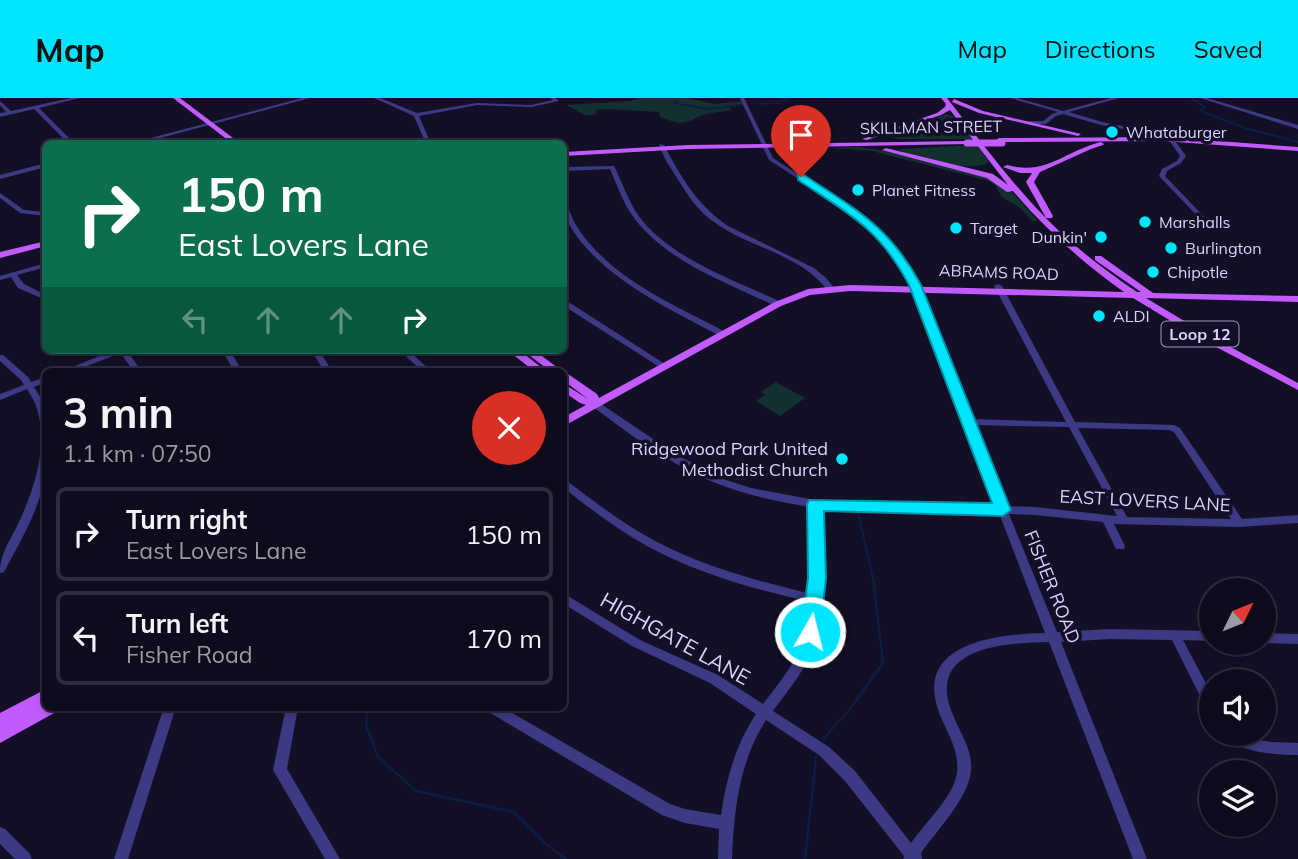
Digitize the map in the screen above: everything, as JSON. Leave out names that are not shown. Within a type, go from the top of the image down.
[{"type":"main road","points":[[174,100],[232,140]]},
{"type":"main road","points":[[850,143],[939,114],[948,108],[950,100],[981,112],[1121,141]]},
{"type":"main road","name":"Loop 12","points":[[950,100],[959,117],[1037,213],[1140,293],[1298,379]]},
{"type":"main road","name":"Loop 12","points":[[950,100],[977,126],[1050,222],[1082,256],[1196,332],[1298,387]]},
{"type":"main road","points":[[939,114],[959,117]]},
{"type":"main road","points":[[977,126],[985,116],[996,117],[1074,136],[1065,141]]},
{"type":"main road","points":[[208,124],[222,140]]},
{"type":"main road","points":[[890,132],[886,137],[901,146],[998,179],[1037,213]]},
{"type":"main road","name":"SKILLMAN STREET","points":[[567,153],[661,146],[850,143],[901,146],[1001,141],[1174,141],[1298,151]]},
{"type":"main road","points":[[1065,141],[1076,145],[1077,151]]},
{"type":"main road","points":[[1007,167],[1021,173],[1037,172],[1077,151],[1121,141]]},
{"type":"main road","points":[[850,143],[901,146]]},
{"type":"main road","points":[[957,167],[982,169],[991,165],[994,160]]},
{"type":"main road","points":[[1037,172],[1030,182],[1050,222]]},
{"type":"main road","points":[[0,257],[42,244]]},
{"type":"main road","points":[[0,257],[42,249]]},
{"type":"main road","name":"ABRAMS ROAD","points":[[567,411],[591,401],[774,302],[799,291],[830,286],[1298,297]]},
{"type":"main road","points":[[518,354],[537,368]]},
{"type":"main road","points":[[533,354],[553,368]]},
{"type":"main road","name":"EAST LOVERS LANE","points":[[567,379],[591,401]]},
{"type":"main road","name":"EAST LOVERS LANE","points":[[567,389],[591,401]]},
{"type":"main road","name":"ABRAMS ROAD","points":[[567,420],[591,401]]},
{"type":"main road","points":[[0,720],[42,698]]},
{"type":"main road","points":[[0,735],[43,711]]},
{"type":"street","points":[[0,115],[5,110],[78,98]]},
{"type":"street","points":[[284,105],[308,98]]},
{"type":"street","points":[[146,140],[317,98]]},
{"type":"street","points":[[376,98],[416,115],[477,104],[531,106],[557,101],[552,98]]},
{"type":"street","points":[[1012,98],[1122,128],[1163,134],[1174,141],[1182,150],[1183,159],[1164,170],[1162,176],[1206,222]]},
{"type":"street","points":[[1047,125],[1051,117],[1117,98]]},
{"type":"street","points":[[1202,98],[1298,127]]},
{"type":"street","points":[[748,99],[765,144]]},
{"type":"street","points":[[0,102],[5,110]]},
{"type":"street","points":[[35,107],[69,140]]},
{"type":"street","points":[[416,115],[427,140]]},
{"type":"street","name":"FISHER ROAD","points":[[765,144],[771,159],[857,214],[882,234],[899,255],[916,287],[1140,859]]},
{"type":"street","points":[[661,146],[697,204],[716,221],[743,237],[814,270],[830,286]]},
{"type":"street","points":[[0,177],[42,166]]},
{"type":"street","points":[[567,169],[612,167],[634,213],[653,235],[676,252],[774,302]]},
{"type":"street","points":[[0,195],[22,212],[42,214]]},
{"type":"street","points":[[567,216],[577,236],[606,265],[719,332]]},
{"type":"street","points":[[0,278],[42,266]]},
{"type":"street","points":[[12,274],[21,286],[42,296]]},
{"type":"street","points":[[999,289],[1124,521]]},
{"type":"street","points":[[567,305],[660,364]]},
{"type":"street","points":[[75,368],[112,354]]},
{"type":"street","points":[[407,354],[423,368]]},
{"type":"street","points":[[0,357],[13,365],[31,385],[42,410]]},
{"type":"street","points":[[0,397],[42,381]]},
{"type":"street","name":"EAST LOVERS LANE","points":[[591,401],[670,458],[706,477],[757,494],[815,504],[1003,510],[1124,521],[1240,523],[1298,519]]},
{"type":"street","points":[[968,422],[1177,430],[1240,523]]},
{"type":"street","points":[[0,569],[35,501],[42,472]]},
{"type":"street","points":[[567,485],[614,523],[673,555],[735,580],[815,599]]},
{"type":"street","points":[[725,859],[726,823],[740,756],[764,712],[789,680],[806,649],[815,599],[815,504]]},
{"type":"street","points":[[1107,520],[1120,546]]},
{"type":"street","name":"HIGHGATE LANE","points":[[567,600],[636,643],[714,679],[839,762],[913,858]]},
{"type":"street","points":[[913,858],[921,837],[950,801],[963,776],[961,749],[946,716],[941,683],[945,671],[960,654],[972,648],[1053,637],[1106,634],[1199,636]]},
{"type":"street","points":[[1175,635],[1199,682]]},
{"type":"street","points":[[1276,638],[1298,639]]},
{"type":"street","points":[[121,859],[169,711]]},
{"type":"street","points":[[291,711],[281,770],[332,859]]},
{"type":"street","points":[[498,711],[649,801],[685,817],[726,823]]},
{"type":"street","points":[[1254,746],[1292,749]]},
{"type":"street","points":[[0,834],[25,859]]},
{"type":"green space","points":[[639,98],[688,98],[715,104],[743,101],[746,105],[729,107],[731,110],[706,114],[683,123],[660,117],[659,112],[606,109],[597,110],[595,115],[585,115],[566,105],[630,101]]},
{"type":"green space","points":[[946,114],[956,117],[974,139],[897,139],[888,136]]},
{"type":"green space","points":[[978,145],[989,162],[972,166],[929,160],[898,149]]},
{"type":"green space","points":[[856,147],[890,151],[975,171],[1004,185],[1038,221],[1032,221],[1019,207],[1002,197],[995,185],[986,180],[872,151],[831,148]]},
{"type":"green space","points":[[776,382],[805,398],[780,416],[756,401],[765,395],[761,392]]},
{"type":"waterway","points":[[758,104],[777,103],[788,98]]},
{"type":"waterway","points":[[1191,98],[1205,107],[1201,110],[1203,112],[1245,128],[1298,142]]},
{"type":"waterway","points":[[675,103],[708,109],[742,105]]},
{"type":"waterway","points":[[858,513],[875,587]]},
{"type":"waterway","points":[[823,739],[850,709],[883,663],[874,585]]},
{"type":"waterway","points":[[368,711],[366,725],[378,757],[416,791],[514,812],[545,843],[566,859]]},
{"type":"waterway","points":[[805,859],[816,757]]},
{"type":"place","name":"Whataburger","points":[[1112,132]]},
{"type":"place","name":"Planet Fitness","points":[[858,190]]},
{"type":"place","name":"Marshalls","points":[[1145,222]]},
{"type":"place","name":"Target","points":[[956,228]]},
{"type":"place","name":"Dunkin'","points":[[1101,237]]},
{"type":"place","name":"Burlington","points":[[1171,248]]},
{"type":"place","name":"Chipotle","points":[[1153,272]]},
{"type":"place","name":"ALDI","points":[[1099,316]]},
{"type":"place","name":"Ridgewood Park United Methodist Church","points":[[842,459]]},
{"type":"route","points":[[801,177],[869,222],[892,245],[909,271],[1003,510],[815,504],[817,578],[810,632]]}]
